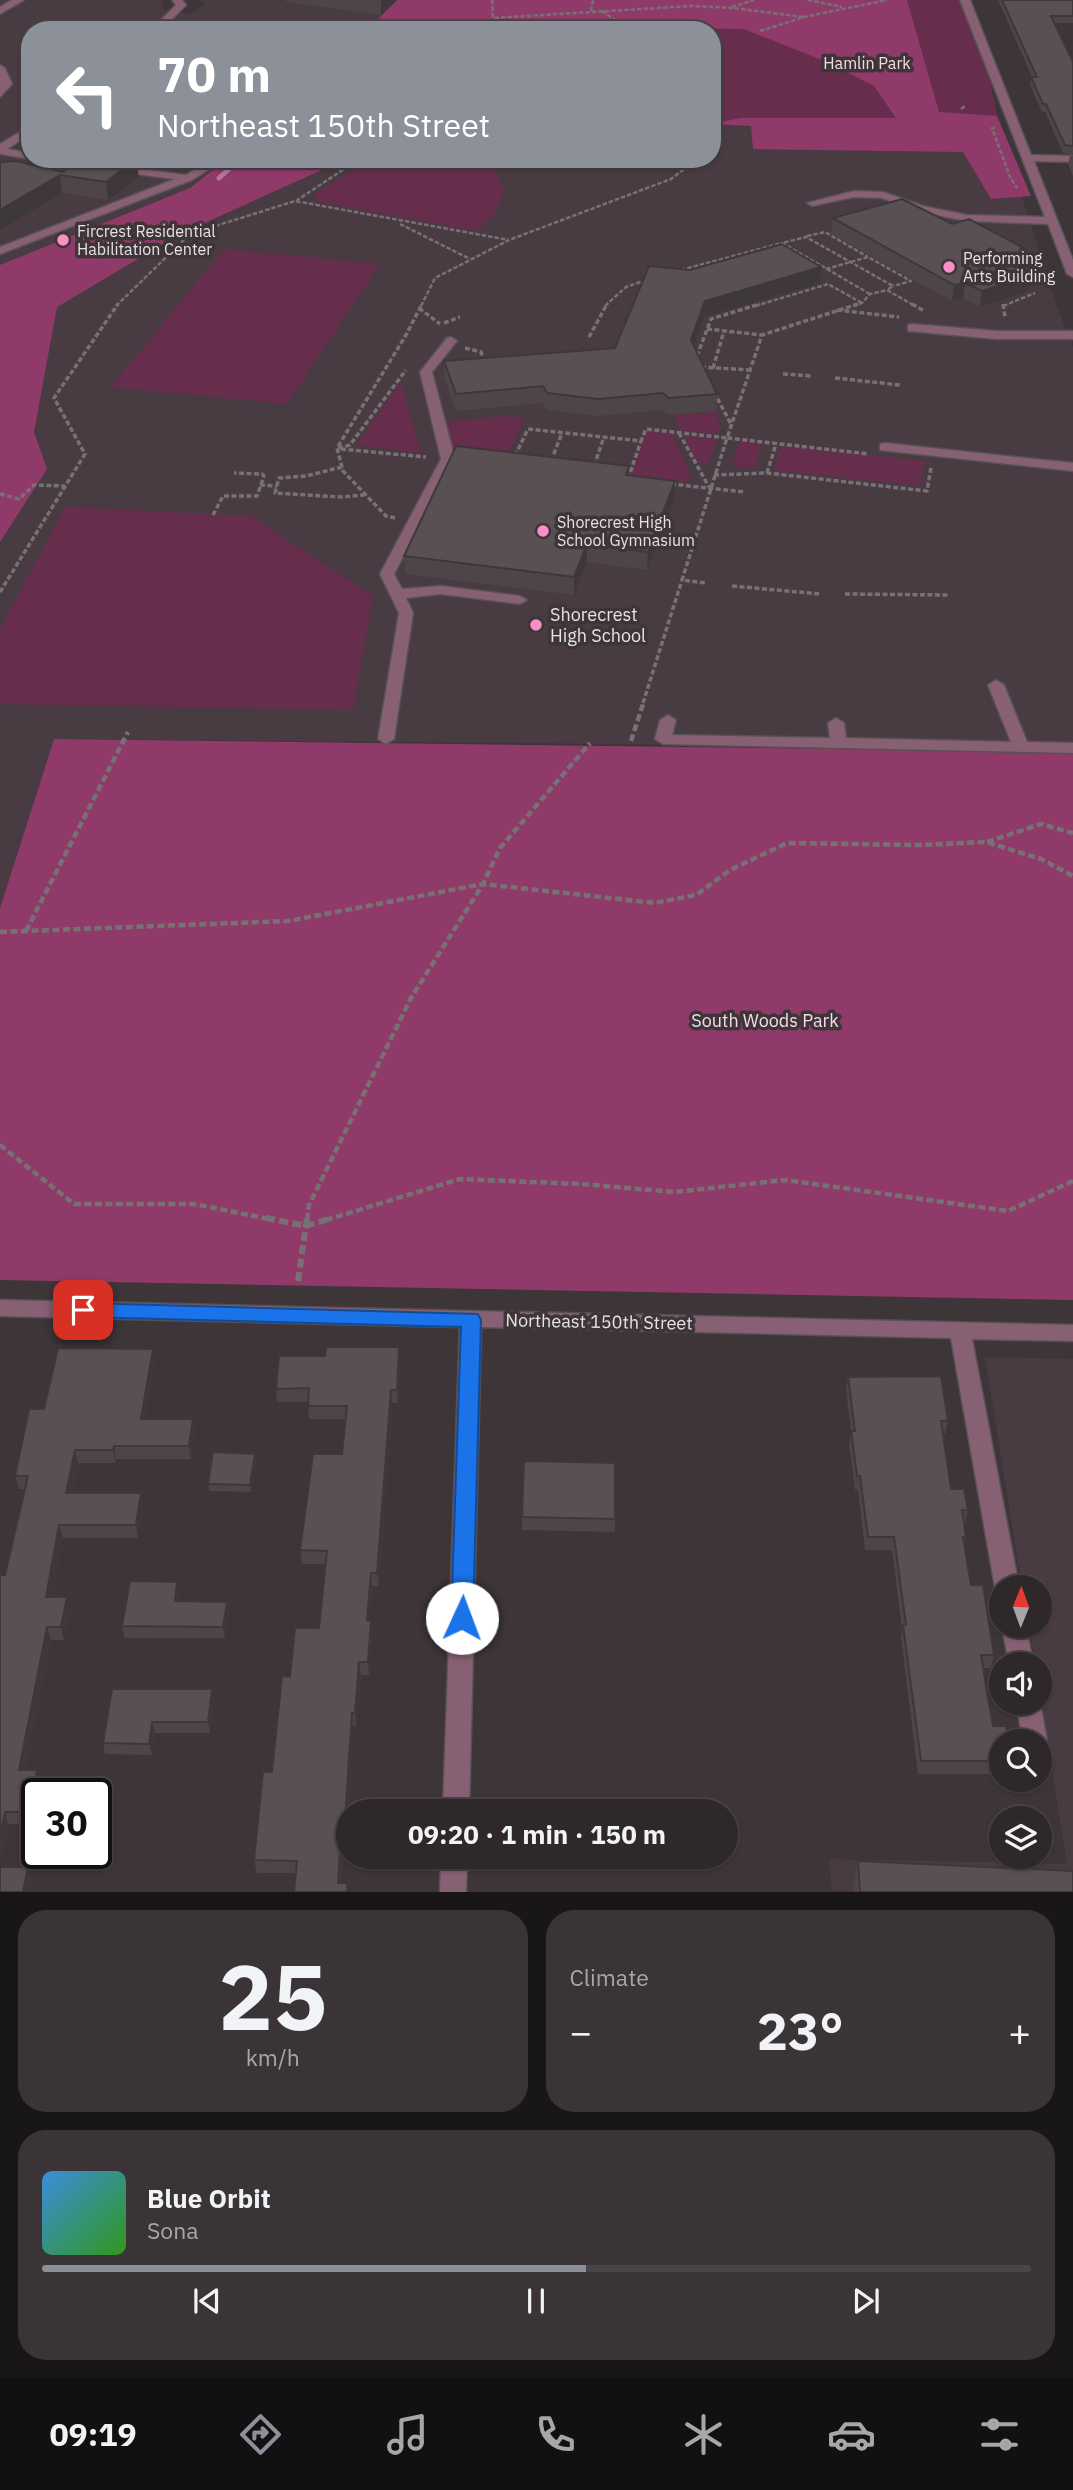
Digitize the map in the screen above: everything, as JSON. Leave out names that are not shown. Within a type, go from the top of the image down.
[{"type":"street","points":[[0,11],[19,0]]},
{"type":"street","points":[[166,21],[181,5],[177,0]]},
{"type":"street","points":[[965,0],[1073,274]]},
{"type":"street","points":[[0,68],[6,84],[0,94]]},
{"type":"street","points":[[0,150],[21,135]]},
{"type":"street","points":[[0,150],[21,154]]},
{"type":"street","points":[[1026,158],[1073,159]]},
{"type":"street","points":[[126,168],[188,178]]},
{"type":"street","points":[[0,251],[188,178],[205,168]]},
{"type":"street","points":[[812,203],[855,194],[883,195],[920,209],[967,218],[1052,221]]},
{"type":"street","points":[[908,323],[997,335],[1073,335]]},
{"type":"street","points":[[386,738],[406,613],[387,574],[448,460],[426,372],[451,341]]},
{"type":"street","points":[[883,451],[1073,467]]},
{"type":"street","points":[[397,594],[441,590],[520,600]]},
{"type":"street","points":[[996,685],[1021,746]]},
{"type":"street","points":[[668,720],[663,739],[1073,747]]},
{"type":"street","points":[[836,723],[838,741]]},
{"type":"street","name":"Northeast 150th Street","points":[[0,1308],[1073,1333]]},
{"type":"street","points":[[456,1799],[471,1320]]},
{"type":"street","points":[[960,1331],[1005,1575]]},
{"type":"street","points":[[453,1892],[454,1869]]},
{"type":"path","points":[[492,0],[492,21]]},
{"type":"path","points":[[591,11],[593,0]]},
{"type":"path","points":[[692,5],[698,0]]},
{"type":"path","points":[[731,8],[754,0]]},
{"type":"path","points":[[808,0],[846,8]]},
{"type":"path","points":[[760,31],[804,17],[887,0]]},
{"type":"path","points":[[493,18],[526,19],[601,10],[692,5],[804,17]]},
{"type":"path","points":[[601,10],[616,21]]},
{"type":"path","points":[[961,109],[966,105]]},
{"type":"path","points":[[1015,128],[992,128],[1010,177],[1017,188]]},
{"type":"path","points":[[0,592],[85,454],[54,398],[115,307],[190,234],[295,201],[345,168]]},
{"type":"path","points":[[413,523],[386,516],[364,495],[342,467],[337,449],[406,335],[435,278],[509,240],[671,179],[686,168]]},
{"type":"path","points":[[295,201],[509,240]]},
{"type":"path","points":[[393,220],[471,259]]},
{"type":"path","points":[[670,273],[835,229]]},
{"type":"path","points":[[707,329],[762,335],[862,303],[870,295],[911,281],[825,232]]},
{"type":"path","points":[[806,237],[893,286]]},
{"type":"path","points":[[782,243],[870,295]]},
{"type":"path","points":[[818,271],[868,257]]},
{"type":"path","points":[[589,337],[600,312],[614,293],[658,277]]},
{"type":"path","points":[[820,279],[862,303]]},
{"type":"path","points":[[707,378],[696,357],[711,319],[828,284]]},
{"type":"path","points":[[887,290],[933,316]]},
{"type":"path","points":[[1007,325],[1003,304],[1035,293]]},
{"type":"path","points":[[419,308],[440,324]]},
{"type":"path","points":[[837,310],[908,323]]},
{"type":"path","points":[[433,334],[440,324],[460,317]]},
{"type":"path","points":[[713,368],[724,331]]},
{"type":"path","points":[[631,741],[714,475],[762,335]]},
{"type":"path","points":[[337,449],[350,445],[410,364]]},
{"type":"path","points":[[701,367],[750,370]]},
{"type":"path","points":[[403,374],[407,380]]},
{"type":"path","points":[[783,374],[812,376]]},
{"type":"path","points":[[835,378],[900,385]]},
{"type":"path","points":[[713,390],[732,425]]},
{"type":"path","points":[[509,466],[528,429],[641,441]]},
{"type":"path","points":[[616,478],[628,479],[646,429],[776,444],[883,451]]},
{"type":"path","points":[[679,432],[710,488]]},
{"type":"path","points":[[547,470],[562,433]]},
{"type":"path","points":[[591,475],[604,437]]},
{"type":"path","points":[[423,444],[426,457]]},
{"type":"path","points":[[767,473],[776,444]]},
{"type":"path","points":[[337,449],[448,460]]},
{"type":"path","points":[[714,475],[767,473],[927,491],[933,460]]},
{"type":"path","points":[[342,467],[306,476],[279,478],[275,493],[341,497],[364,495]]},
{"type":"path","points":[[213,515],[223,496],[257,496],[262,474],[234,472]]},
{"type":"path","points":[[669,484],[745,492]]},
{"type":"path","points":[[0,494],[19,499],[34,485],[66,486]]},
{"type":"path","points":[[260,485],[277,486]]},
{"type":"path","points":[[682,580],[706,583]]},
{"type":"path","points":[[732,586],[820,594]]},
{"type":"path","points":[[845,594],[949,594]]},
{"type":"path","points":[[26,931],[128,732]]},
{"type":"path","points":[[298,1282],[309,1205],[411,998],[483,884],[500,848],[590,743]]},
{"type":"path","points":[[0,932],[288,921],[483,884],[655,903],[696,895],[730,870],[787,843],[919,845],[986,842],[1041,824],[1073,833]]},
{"type":"path","points":[[986,842],[1041,859],[1073,876]]},
{"type":"path","points":[[0,1144],[74,1203],[194,1204],[306,1226],[460,1179],[581,1184],[675,1192],[785,1180],[1009,1211],[1073,1181]]},
{"type":"shaded area","name":"Shorecrest High School","points":[[0,0],[162,0],[164,10],[190,14],[205,4],[199,0],[398,0],[377,21],[21,21],[21,168],[721,168],[721,126],[1000,128],[1056,304],[1073,347],[1073,748],[54,739],[0,908]]},
{"type":"shaded area","points":[[985,1357],[1073,1359],[1073,1891],[832,1891],[829,1859],[989,1862],[989,1869],[1052,1869],[1052,1864],[1067,1864],[1052,1769],[1052,1729],[1046,1729],[1043,1715],[1052,1715],[1052,1652],[1033,1652],[1031,1638],[1052,1638],[1052,1575],[1020,1575]]},
{"type":"green space","points":[[397,0],[907,0],[939,112],[997,116],[1031,196],[991,199],[963,152],[753,149],[751,126],[721,124],[721,122],[740,118],[896,118],[874,86],[827,62],[744,29],[721,29],[721,21],[376,21]]},
{"type":"green space","name":"Hamlin Park","points":[[442,0],[965,0],[981,39],[1000,128],[721,126],[721,21],[418,21]]},
{"type":"green space","points":[[216,168],[326,168],[180,234],[57,307],[34,432],[47,469],[0,542],[0,265],[190,188]]},
{"type":"green space","points":[[356,168],[492,168],[504,188],[496,214],[476,231],[319,202],[314,194]]},
{"type":"green space","points":[[224,249],[380,264],[287,404],[111,387]]},
{"type":"green space","points":[[401,382],[421,453],[356,445]]},
{"type":"green space","points":[[715,412],[721,427],[718,434],[680,430],[674,415]]},
{"type":"green space","points":[[506,416],[525,418],[504,462],[455,456],[446,422]]},
{"type":"green space","points":[[647,431],[672,434],[693,482],[630,475]]},
{"type":"green space","points":[[684,435],[717,439],[708,464],[696,462]]},
{"type":"green space","points":[[739,441],[761,443],[755,468],[732,466]]},
{"type":"green space","points":[[781,446],[925,461],[920,486],[774,470]]},
{"type":"green space","points":[[65,507],[251,516],[373,596],[353,710],[0,704],[0,629]]},
{"type":"green space","name":"South Woods Park","points":[[54,739],[1073,752],[1073,1300],[0,1280],[0,908]]},
{"type":"building","points":[[1002,0],[1073,0],[1073,16],[1051,16],[1073,62],[1073,146],[1065,145],[1046,104],[1043,104],[1031,77],[1037,77]]},
{"type":"building","points":[[16,161],[21,162],[21,168],[46,168],[63,172],[69,168],[124,168],[106,182],[60,175],[0,210],[0,162]]},
{"type":"building","name":"Performing Arts Building","points":[[902,199],[952,224],[969,219],[1022,247],[1031,275],[982,291],[965,283],[954,285],[833,218]]},
{"type":"building","points":[[782,244],[821,267],[705,301],[691,340],[717,394],[669,398],[663,393],[598,399],[547,393],[543,386],[456,394],[444,361],[615,348],[649,266],[690,270]]},
{"type":"building","name":"Shorecrest High School Gymnasium","points":[[456,446],[629,466],[626,475],[675,481],[648,552],[587,544],[574,577],[404,556]]},
{"type":"building","points":[[326,1347],[399,1347],[397,1390],[391,1390],[377,1573],[371,1573],[367,1620],[371,1621],[368,1662],[359,1662],[355,1713],[352,1713],[346,1799],[336,1799],[336,1869],[339,1869],[338,1883],[347,1883],[347,1892],[294,1892],[297,1861],[254,1860],[263,1772],[272,1772],[282,1676],[290,1677],[295,1628],[319,1628],[327,1551],[300,1550],[313,1454],[342,1454],[347,1406],[308,1406],[309,1388],[276,1389],[279,1356],[325,1356]]},
{"type":"building","points":[[58,1348],[153,1349],[141,1419],[193,1419],[189,1446],[114,1446],[113,1450],[75,1450],[66,1493],[141,1493],[136,1525],[59,1525],[46,1597],[67,1597],[61,1627],[47,1627],[19,1770],[37,1770],[35,1778],[21,1778],[21,1812],[5,1812],[0,1836],[0,1575],[5,1575],[28,1476],[15,1476],[29,1409],[44,1409]]},
{"type":"building","points":[[941,1376],[948,1421],[941,1421],[951,1489],[964,1489],[968,1510],[962,1510],[966,1537],[963,1537],[971,1585],[983,1585],[989,1638],[991,1638],[994,1652],[981,1655],[989,1715],[993,1726],[1006,1726],[1007,1729],[989,1729],[989,1761],[921,1761],[894,1537],[868,1537],[851,1431],[855,1431],[848,1377]]},
{"type":"building","points":[[213,1452],[255,1454],[250,1485],[208,1484]]},
{"type":"building","points":[[524,1461],[615,1463],[615,1519],[522,1517]]},
{"type":"building","points":[[130,1581],[177,1582],[175,1601],[227,1602],[223,1627],[122,1626]]},
{"type":"building","points":[[112,1689],[212,1689],[208,1722],[152,1722],[149,1744],[103,1743]]},
{"type":"building","points":[[858,1861],[1073,1871],[1073,1892],[860,1892]]},
{"type":"building","points":[[0,1867],[28,1869],[23,1892],[0,1892]]},
{"type":"waterway","points":[[219,178],[230,168]]},
{"type":"place","name":"Fircrest Residential Habilitation Center","points":[[63,240]]},
{"type":"place","name":"Performing Arts Building","points":[[949,267]]},
{"type":"place","name":"Shorecrest High School Gymnasium","points":[[543,531]]},
{"type":"place","name":"Shorecrest High School","points":[[536,625]]},
{"type":"route","points":[[83,1310],[471,1320],[462,1618]]}]
